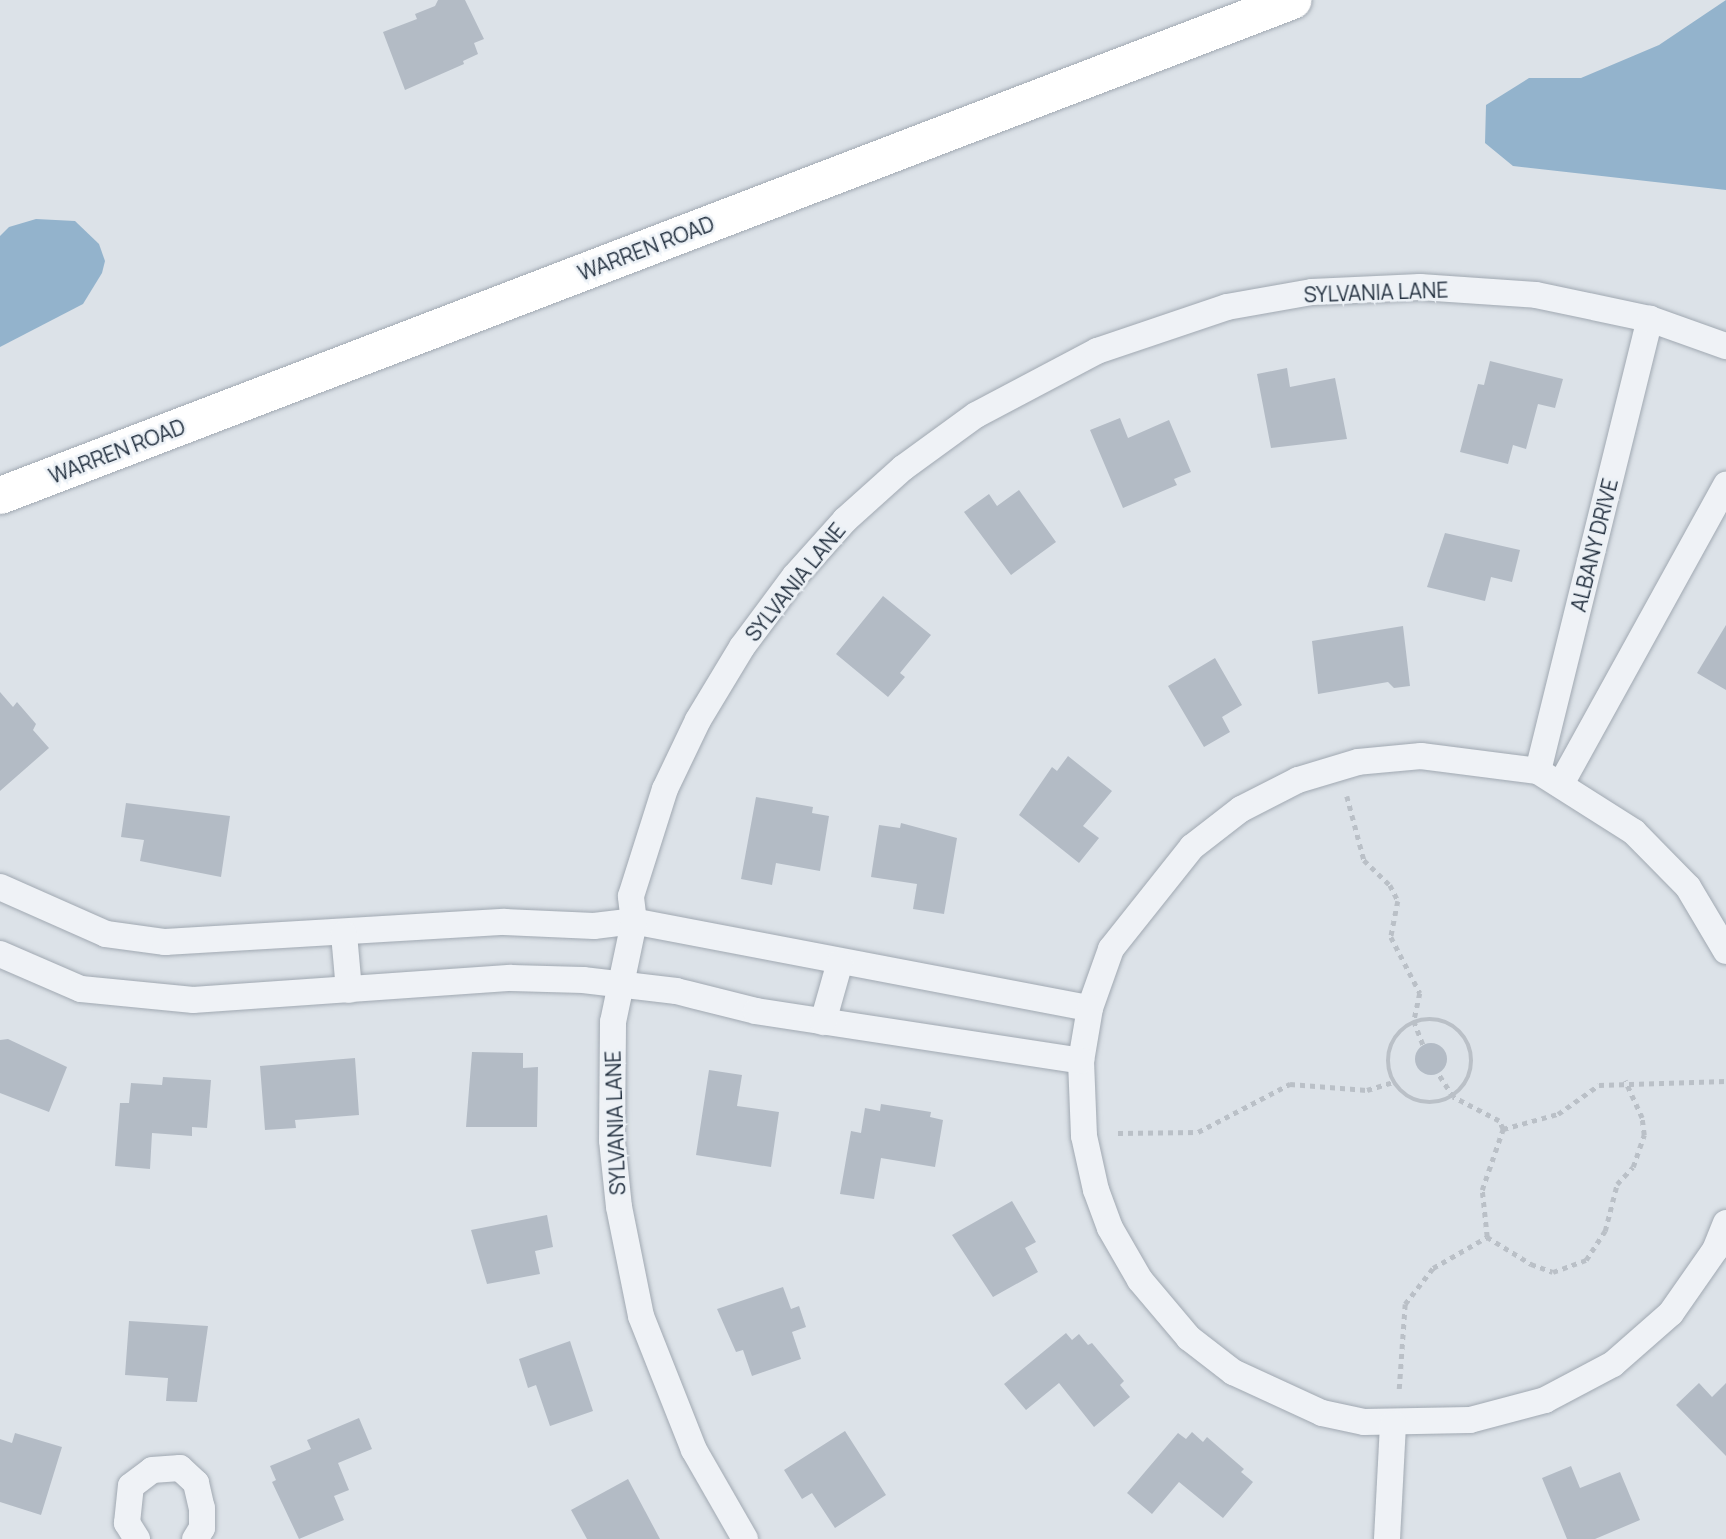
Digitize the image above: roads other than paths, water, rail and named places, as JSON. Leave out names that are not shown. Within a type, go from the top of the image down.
[{"type":"street","name":"WARREN ROAD","points":[[0,495],[1292,0]]},
{"type":"street","name":"SYLVANIA LANE","points":[[745,1539],[672,1403],[629,1265],[619,1207],[611,1095],[613,1022],[623,985],[634,922],[631,896],[666,789],[742,647],[795,576],[845,520],[903,468],[999,402],[1097,351],[1227,307],[1312,292],[1420,287],[1536,295],[1650,319],[1726,346]]},
{"type":"street","name":"ALBANY DRIVE","points":[[1550,778],[1650,319]]},
{"type":"street","points":[[1550,778],[1726,485]]},
{"type":"street","points":[[1726,951],[1688,887],[1634,832],[1550,778],[1421,756],[1358,762],[1298,780],[1241,808],[1192,847],[1150,895],[1111,949],[1090,1008],[1081,1061],[1084,1136],[1096,1190],[1122,1250],[1166,1314],[1233,1372],[1276,1395],[1322,1413],[1393,1423],[1470,1420],[1545,1400],[1613,1364],[1671,1313],[1715,1250],[1726,1223]]},
{"type":"street","points":[[0,887],[106,934],[165,942],[344,934],[504,922],[594,926],[634,922],[1090,1008]]},
{"type":"street","points":[[344,934],[349,990]]},
{"type":"street","points":[[0,954],[81,989],[193,1000],[511,978],[676,990],[823,1022],[1081,1061]]},
{"type":"street","points":[[823,1022],[840,962]]},
{"type":"street","points":[[1387,1539],[1393,1423]]},
{"type":"street","points":[[137,1539],[127,1523],[131,1486],[152,1470],[180,1468],[196,1483],[202,1508],[202,1528],[195,1539]]},
{"type":"water","points":[[1726,0],[1726,190],[1513,166],[1485,143],[1486,105],[1529,78],[1581,78],[1659,45]]},
{"type":"water","points":[[36,219],[75,221],[99,244],[105,261],[102,273],[83,304],[0,347],[0,236],[9,227]]}]
